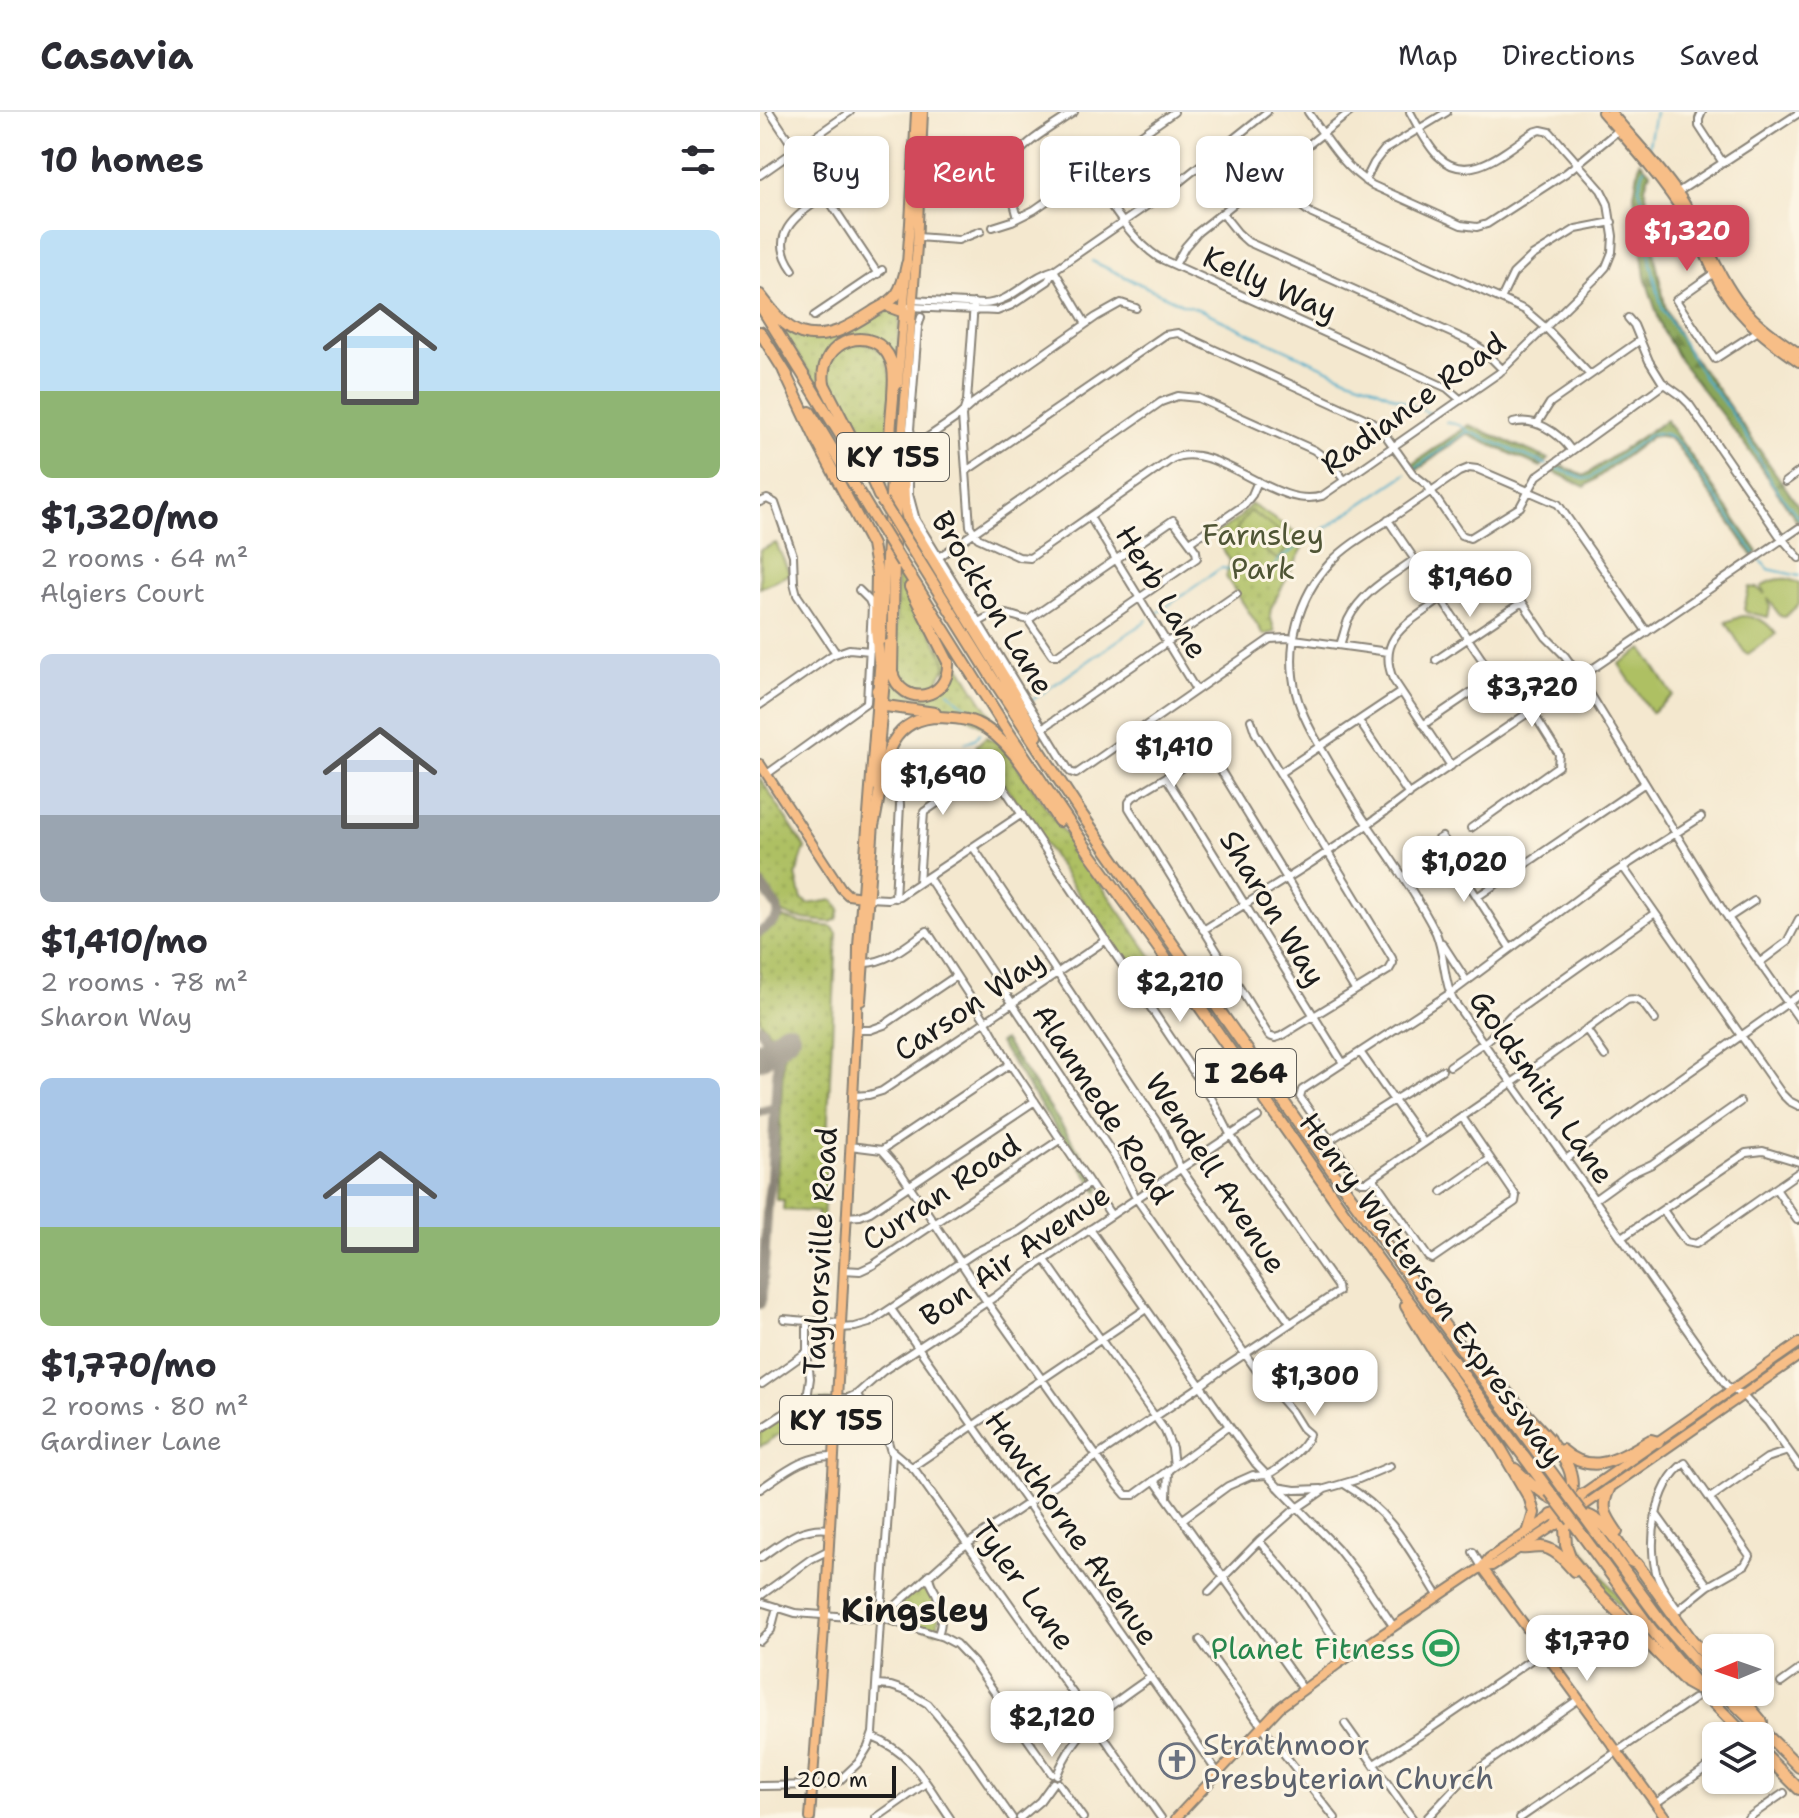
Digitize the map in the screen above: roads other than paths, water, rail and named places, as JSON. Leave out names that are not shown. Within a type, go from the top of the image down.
[{"type":"highway","points":[[863,318],[895,297],[904,280],[907,264]]},
{"type":"highway","points":[[760,295],[784,323],[808,335],[834,333],[890,307],[910,309]]},
{"type":"highway","name":"Henry Watterson Expressway","points":[[760,305],[1059,781],[1340,1182],[1563,1488],[1651,1629],[1699,1696],[1730,1722]]},
{"type":"highway","name":"Henry Watterson Expressway","points":[[760,332],[898,560],[1005,727],[1106,876],[1385,1270],[1550,1492],[1575,1509],[1661,1621],[1702,1668]]},
{"type":"highway","points":[[881,499],[823,381],[823,370],[829,355],[837,346],[850,340],[877,345],[891,360],[894,374],[892,467]]},
{"type":"highway","points":[[784,371],[872,545],[877,573],[879,660]]},
{"type":"highway","points":[[902,434],[905,450],[904,502],[911,525],[1024,710],[1059,781]]},
{"type":"highway","points":[[898,560],[948,662],[944,682],[937,690],[925,695],[906,692],[896,683],[891,667],[898,560]]},
{"type":"highway","points":[[877,690],[880,700],[894,708],[954,715],[964,720]]},
{"type":"highway","points":[[873,826],[888,753],[900,733],[912,723],[927,718],[972,721],[1011,750],[1087,859],[1106,876]]},
{"type":"highway","points":[[1385,1270],[1414,1321],[1511,1465],[1533,1507],[1529,1530]]},
{"type":"highway","points":[[1448,1327],[1549,1439],[1570,1470],[1575,1509],[1564,1538],[1567,1552],[1577,1567],[1699,1696]]},
{"type":"highway","points":[[1549,1439],[1571,1457],[1595,1464],[1612,1461],[1651,1440],[1658,1442]]},
{"type":"highway","points":[[1511,1465],[1542,1493],[1597,1520],[1607,1528],[1631,1561],[1637,1564]]},
{"type":"highway","points":[[1609,1489],[1605,1511],[1637,1564],[1702,1652]]},
{"type":"highway","points":[[1555,1519],[1575,1509]]},
{"type":"highway","points":[[1521,1548],[1552,1550],[1598,1592]]},
{"type":"highway","points":[[1738,1706],[1755,1722]]},
{"type":"highway","points":[[1748,1706],[1761,1722]]},
{"type":"highway","points":[[1774,1741],[1799,1767]]},
{"type":"highway","points":[[1774,1764],[1799,1789]]},
{"type":"main road","name":"Taylorsville Road","points":[[857,1026],[856,976],[898,560],[910,309],[907,264],[916,112]]},
{"type":"main road","name":"Taylorsville Road","points":[[810,1818],[829,1550],[852,1096],[864,963],[870,773],[892,467],[917,237],[923,112]]},
{"type":"main road","points":[[1607,113],[1696,221],[1728,284],[1744,308],[1799,353]]},
{"type":"main road","points":[[1675,194],[1728,298],[1758,331],[1799,362]]},
{"type":"main road","points":[[760,764],[841,888],[848,895],[864,898]]},
{"type":"main road","points":[[870,773],[873,775],[875,802]]},
{"type":"main road","points":[[1575,1509],[1658,1442],[1799,1343]]},
{"type":"main road","points":[[1575,1509],[1609,1489],[1799,1356]]},
{"type":"main road","points":[[1176,1818],[1278,1708],[1482,1567],[1489,1558],[1529,1530],[1555,1519]]},
{"type":"main road","points":[[1482,1567],[1492,1566],[1521,1548],[1555,1519]]},
{"type":"main road","points":[[1482,1567],[1666,1818]]},
{"type":"street","points":[[770,112],[786,136]]},
{"type":"street","points":[[816,136],[850,112]]},
{"type":"street","points":[[1018,218],[1010,176],[1013,160],[1023,148],[1074,112]]},
{"type":"street","points":[[1141,136],[1174,112]]},
{"type":"street","points":[[910,309],[974,307],[1004,300],[1124,222],[1267,112]]},
{"type":"street","points":[[1308,112],[1346,165],[1365,181],[1461,225],[1477,227],[1490,222],[1578,164],[1621,129]]},
{"type":"street","points":[[1313,142],[1350,112]]},
{"type":"street","name":"Radiance Road","points":[[973,532],[978,538],[1027,558],[1172,459],[1184,455],[1204,457],[1293,496],[1309,499],[1327,494],[1503,370],[1606,267],[1613,243],[1608,204],[1605,196],[1552,133],[1534,132],[1481,166],[1460,168],[1439,157],[1410,112]]},
{"type":"street","points":[[1365,181],[1380,154],[1447,112]]},
{"type":"street","points":[[1702,112],[1699,126],[1723,163]]},
{"type":"street","points":[[1675,194],[1799,113]]},
{"type":"street","points":[[760,175],[784,158]]},
{"type":"street","points":[[993,227],[1040,206]]},
{"type":"street","points":[[793,270],[784,250],[787,229],[796,216],[807,208]]},
{"type":"street","points":[[814,316],[880,272],[835,208]]},
{"type":"street","name":"Kelly Way","points":[[1114,208],[1139,243],[1149,251],[1447,388],[1461,400]]},
{"type":"street","points":[[1175,265],[1190,239],[1228,208]]},
{"type":"street","points":[[1304,208],[1529,312],[1590,375]]},
{"type":"street","points":[[1222,213],[1248,242],[1469,341],[1503,370]]},
{"type":"street","points":[[1501,299],[1513,274],[1532,256],[1576,229],[1612,222]]},
{"type":"street","points":[[917,237],[958,240],[981,231]]},
{"type":"street","points":[[1054,270],[1086,324]]},
{"type":"street","points":[[1714,273],[1676,300],[1715,359],[1758,331]]},
{"type":"street","points":[[919,443],[1086,324],[1121,303],[1136,308]]},
{"type":"street","points":[[973,532],[970,526],[962,416],[965,411],[974,307]]},
{"type":"street","name":"Taylorsville Road","points":[[910,309],[918,327],[910,429],[919,443]]},
{"type":"street","points":[[1628,318],[1664,384],[1689,404],[1782,539],[1799,558]]},
{"type":"street","points":[[966,471],[1165,335],[1181,334],[1363,416],[1379,428],[1413,474],[1427,485],[1459,533],[1465,538],[1474,537],[1517,509],[1537,476],[1664,384]]},
{"type":"street","points":[[1537,424],[1550,403],[1639,341]]},
{"type":"street","points":[[939,557],[1161,402],[1178,396],[1198,398],[1314,450],[1329,461],[1345,481]]},
{"type":"street","points":[[1513,423],[1526,421],[1537,424],[1556,434],[1571,450]]},
{"type":"street","name":"Brockton Lane","points":[[919,443],[909,458],[909,499],[916,520],[1070,772],[1076,774],[1196,690]]},
{"type":"street","name":"Goldsmith Lane","points":[[1529,491],[1473,468],[1462,470],[1344,550],[1324,570],[1302,607],[1294,639],[1292,669],[1296,693],[1306,722],[1438,938],[1450,993],[1726,1385],[1743,1396],[1768,1422],[1799,1466]]},
{"type":"street","points":[[1785,482],[1799,472]]},
{"type":"street","points":[[1190,542],[1244,505],[1258,481]]},
{"type":"street","points":[[1529,491],[1561,507],[1647,632]]},
{"type":"street","points":[[760,502],[770,500],[777,507],[792,550],[794,588],[836,653]]},
{"type":"street","name":"Herb Lane","points":[[1090,517],[1196,690]]},
{"type":"street","points":[[979,622],[1001,613],[1028,620],[1051,654],[1056,656],[1197,558],[1197,553],[1172,520],[1028,620]]},
{"type":"street","points":[[1388,520],[1485,665],[1483,682],[1476,689],[1423,725]]},
{"type":"street","points":[[1203,930],[1288,879],[1799,528]]},
{"type":"street","points":[[1340,645],[1349,620],[1361,600],[1378,584],[1415,559]]},
{"type":"street","points":[[767,774],[867,702],[872,607],[859,590]]},
{"type":"street","points":[[1043,728],[1237,594]]},
{"type":"street","points":[[803,605],[812,598]]},
{"type":"street","points":[[1441,599],[1399,630],[1388,652],[1389,670],[1451,766]]},
{"type":"street","points":[[1436,660],[1520,600],[1580,677],[1728,918],[1799,1019]]},
{"type":"street","points":[[1196,690],[1270,639],[1279,637],[1388,652]]},
{"type":"street","points":[[760,705],[836,653],[854,649],[870,651]]},
{"type":"street","points":[[1280,773],[1401,692]]},
{"type":"street","points":[[1471,828],[1558,766],[1559,754],[1532,711]]},
{"type":"street","points":[[1251,720],[1255,732],[1393,961],[1389,970],[1278,1038],[1269,1036],[1131,812],[1129,803],[1133,797],[1201,756],[1212,756],[1355,990]]},
{"type":"street","points":[[1359,721],[1409,795]]},
{"type":"street","points":[[882,1618],[967,1543],[1338,1291],[1231,1135],[1213,1101],[990,767],[924,812],[919,882]]},
{"type":"street","name":"Sharon Way","points":[[1166,777],[1343,1063]]},
{"type":"street","points":[[895,898],[900,805],[898,784],[905,785],[915,779]]},
{"type":"street","points":[[1477,897],[1645,783]]},
{"type":"street","points":[[864,898],[895,898],[1022,814]]},
{"type":"street","points":[[1655,1020],[1641,1002],[1632,999],[1621,1004],[1462,1117],[1370,1180],[1362,1182],[1301,1100],[1302,1090],[1450,993],[1623,867],[1701,817]]},
{"type":"street","points":[[1443,844],[1510,948]]},
{"type":"street","name":"Wendell Avenue","points":[[973,847],[1163,1131],[1181,1169],[1290,1323]]},
{"type":"street","points":[[1623,867],[1786,1099],[1799,1106]]},
{"type":"street","name":"Alanmede Road","points":[[928,877],[1119,1164],[1136,1198],[1264,1380],[1302,1428],[1308,1431],[1308,1441],[1291,1458],[1266,1475]]},
{"type":"street","points":[[1728,918],[1754,901]]},
{"type":"street","points":[[1450,1066],[1491,1037],[1511,1015],[1655,913]]},
{"type":"street","points":[[1759,963],[1787,942],[1799,919]]},
{"type":"street","points":[[864,963],[887,958],[927,931],[1010,1064],[1111,1215]]},
{"type":"street","points":[[1438,938],[1466,980]]},
{"type":"street","name":"Carson Way","points":[[852,1096],[882,1091],[1106,940]]},
{"type":"street","points":[[857,1026],[866,1030],[884,1025],[956,976]]},
{"type":"street","points":[[1566,1159],[1799,995]]},
{"type":"street","points":[[1586,1029],[1605,1056]]},
{"type":"street","points":[[1360,1052],[1424,1143]]},
{"type":"street","points":[[850,1146],[882,1150],[1010,1064]]},
{"type":"street","points":[[1330,1140],[1442,1070]]},
{"type":"street","points":[[846,1217],[866,1215],[1035,1101]]},
{"type":"street","points":[[1594,1200],[1630,1174],[1652,1164],[1740,1102]]},
{"type":"street","name":"Bon Air Avenue","points":[[807,1399],[848,1398],[857,1394],[870,1381],[1045,1260],[1258,1117]]},
{"type":"street","points":[[1370,1180],[1432,1259],[1517,1200],[1462,1117]]},
{"type":"street","name":"Curran Road","points":[[843,1270],[866,1269],[1061,1139]]},
{"type":"street","points":[[882,1150],[1127,1495],[1132,1495],[1229,1426]]},
{"type":"street","points":[[1621,1238],[1746,1153],[1763,1151],[1799,1162]]},
{"type":"street","points":[[1442,1192],[1490,1159]]},
{"type":"street","points":[[1663,1210],[1686,1242],[1696,1244],[1799,1172]]},
{"type":"street","points":[[784,1319],[866,1325],[986,1246],[1018,1232],[1089,1184]]},
{"type":"street","points":[[1776,1189],[1797,1220]]},
{"type":"street","points":[[1090,1229],[1256,1464],[1338,1549],[1394,1627]]},
{"type":"street","points":[[1045,1260],[1169,1438],[1171,1468],[1167,1498]]},
{"type":"street","name":"Hawthorne Avenue","points":[[891,1309],[1218,1773]]},
{"type":"street","points":[[912,1467],[1146,1309]]},
{"type":"street","points":[[760,1429],[807,1399],[810,1378],[807,1321]]},
{"type":"street","points":[[762,1384],[807,1352]]},
{"type":"street","name":"Tyler Lane","points":[[857,1394],[866,1412],[882,1430],[891,1450],[912,1467],[1161,1818]]},
{"type":"street","points":[[760,1786],[832,1784],[845,1776],[863,1756],[872,1737],[891,1450]]},
{"type":"street","points":[[1710,1498],[1767,1458],[1788,1451]]},
{"type":"street","points":[[760,1489],[802,1461],[834,1456]]},
{"type":"street","points":[[890,1472],[903,1461]]},
{"type":"street","points":[[1685,1463],[1750,1556],[1745,1565],[1708,1586],[1678,1610],[1660,1582],[1655,1565],[1653,1533],[1656,1514],[1665,1491],[1685,1463]]},
{"type":"street","points":[[1253,1476],[1256,1464]]},
{"type":"street","points":[[1277,1487],[1325,1489],[1390,1466]]},
{"type":"street","points":[[1183,1519],[1228,1486],[1253,1476],[1266,1475]]},
{"type":"street","points":[[1154,1480],[1303,1689]]},
{"type":"street","points":[[1344,1484],[1366,1498],[1387,1518],[1439,1597]]},
{"type":"street","points":[[1209,1592],[1259,1541],[1325,1489]]},
{"type":"street","points":[[1656,1514],[1708,1586]]},
{"type":"street","points":[[760,1558],[800,1531],[830,1529]]},
{"type":"street","points":[[1259,1541],[1303,1592],[1347,1658]]},
{"type":"street","points":[[829,1550],[811,1559],[760,1599],[795,1613],[882,1618],[938,1635],[956,1644],[969,1657],[1054,1774]]},
{"type":"street","points":[[1473,1552],[1482,1567]]},
{"type":"street","points":[[926,1579],[940,1606],[938,1635]]},
{"type":"street","points":[[760,1641],[771,1630],[777,1607]]},
{"type":"street","points":[[1200,1640],[1261,1725],[1335,1818]]},
{"type":"street","points":[[1374,1764],[1544,1651]]},
{"type":"street","points":[[1781,1683],[1799,1670]]},
{"type":"street","points":[[1083,1818],[1050,1777],[1093,1721],[1151,1677]]},
{"type":"street","points":[[877,1685],[906,1691],[928,1704],[957,1739],[1012,1818]]},
{"type":"street","points":[[1520,1818],[1699,1696]]},
{"type":"street","points":[[1427,1818],[1464,1779],[1579,1699]]},
{"type":"street","points":[[1345,1724],[1412,1818]]},
{"type":"street","points":[[872,1737],[902,1753],[950,1818]]},
{"type":"street","points":[[1656,1803],[1702,1771]]},
{"type":"street","points":[[876,1818],[926,1783]]},
{"type":"street","points":[[1020,1818],[1056,1783]]},
{"type":"street","points":[[1748,1818],[1784,1793]]},
{"type":"waterway","points":[[1648,150],[1655,112]]},
{"type":"waterway","points":[[1644,168],[1639,187],[1651,264],[1662,308],[1704,378],[1750,442],[1772,483],[1799,518]]},
{"type":"waterway","points":[[1092,261],[1431,414]]},
{"type":"waterway","points":[[1446,422],[1467,430]]},
{"type":"waterway","points":[[1414,469],[1468,431],[1547,465]]},
{"type":"waterway","points":[[1556,468],[1584,479],[1590,478],[1651,434],[1666,434],[1679,444],[1755,554]]},
{"type":"waterway","points":[[1156,614],[1221,568],[1254,573],[1268,571],[1280,559],[1406,474]]},
{"type":"waterway","points":[[1760,560],[1768,569],[1799,576]]},
{"type":"waterway","points":[[1031,701],[1147,620]]},
{"type":"waterway","points":[[949,692],[978,713]]},
{"type":"waterway","points":[[965,743],[980,733]]},
{"type":"place","name":"Planet Fitness","points":[[1441,1648]]},
{"type":"place","name":"Strathmoor Presbyterian Church","points":[[1177,1761]]},
{"type":"district","name":"Kingsley","points":[[915,1610]]},
{"type":"park label","name":"Farnsley Park","points":[[1263,551]]}]
